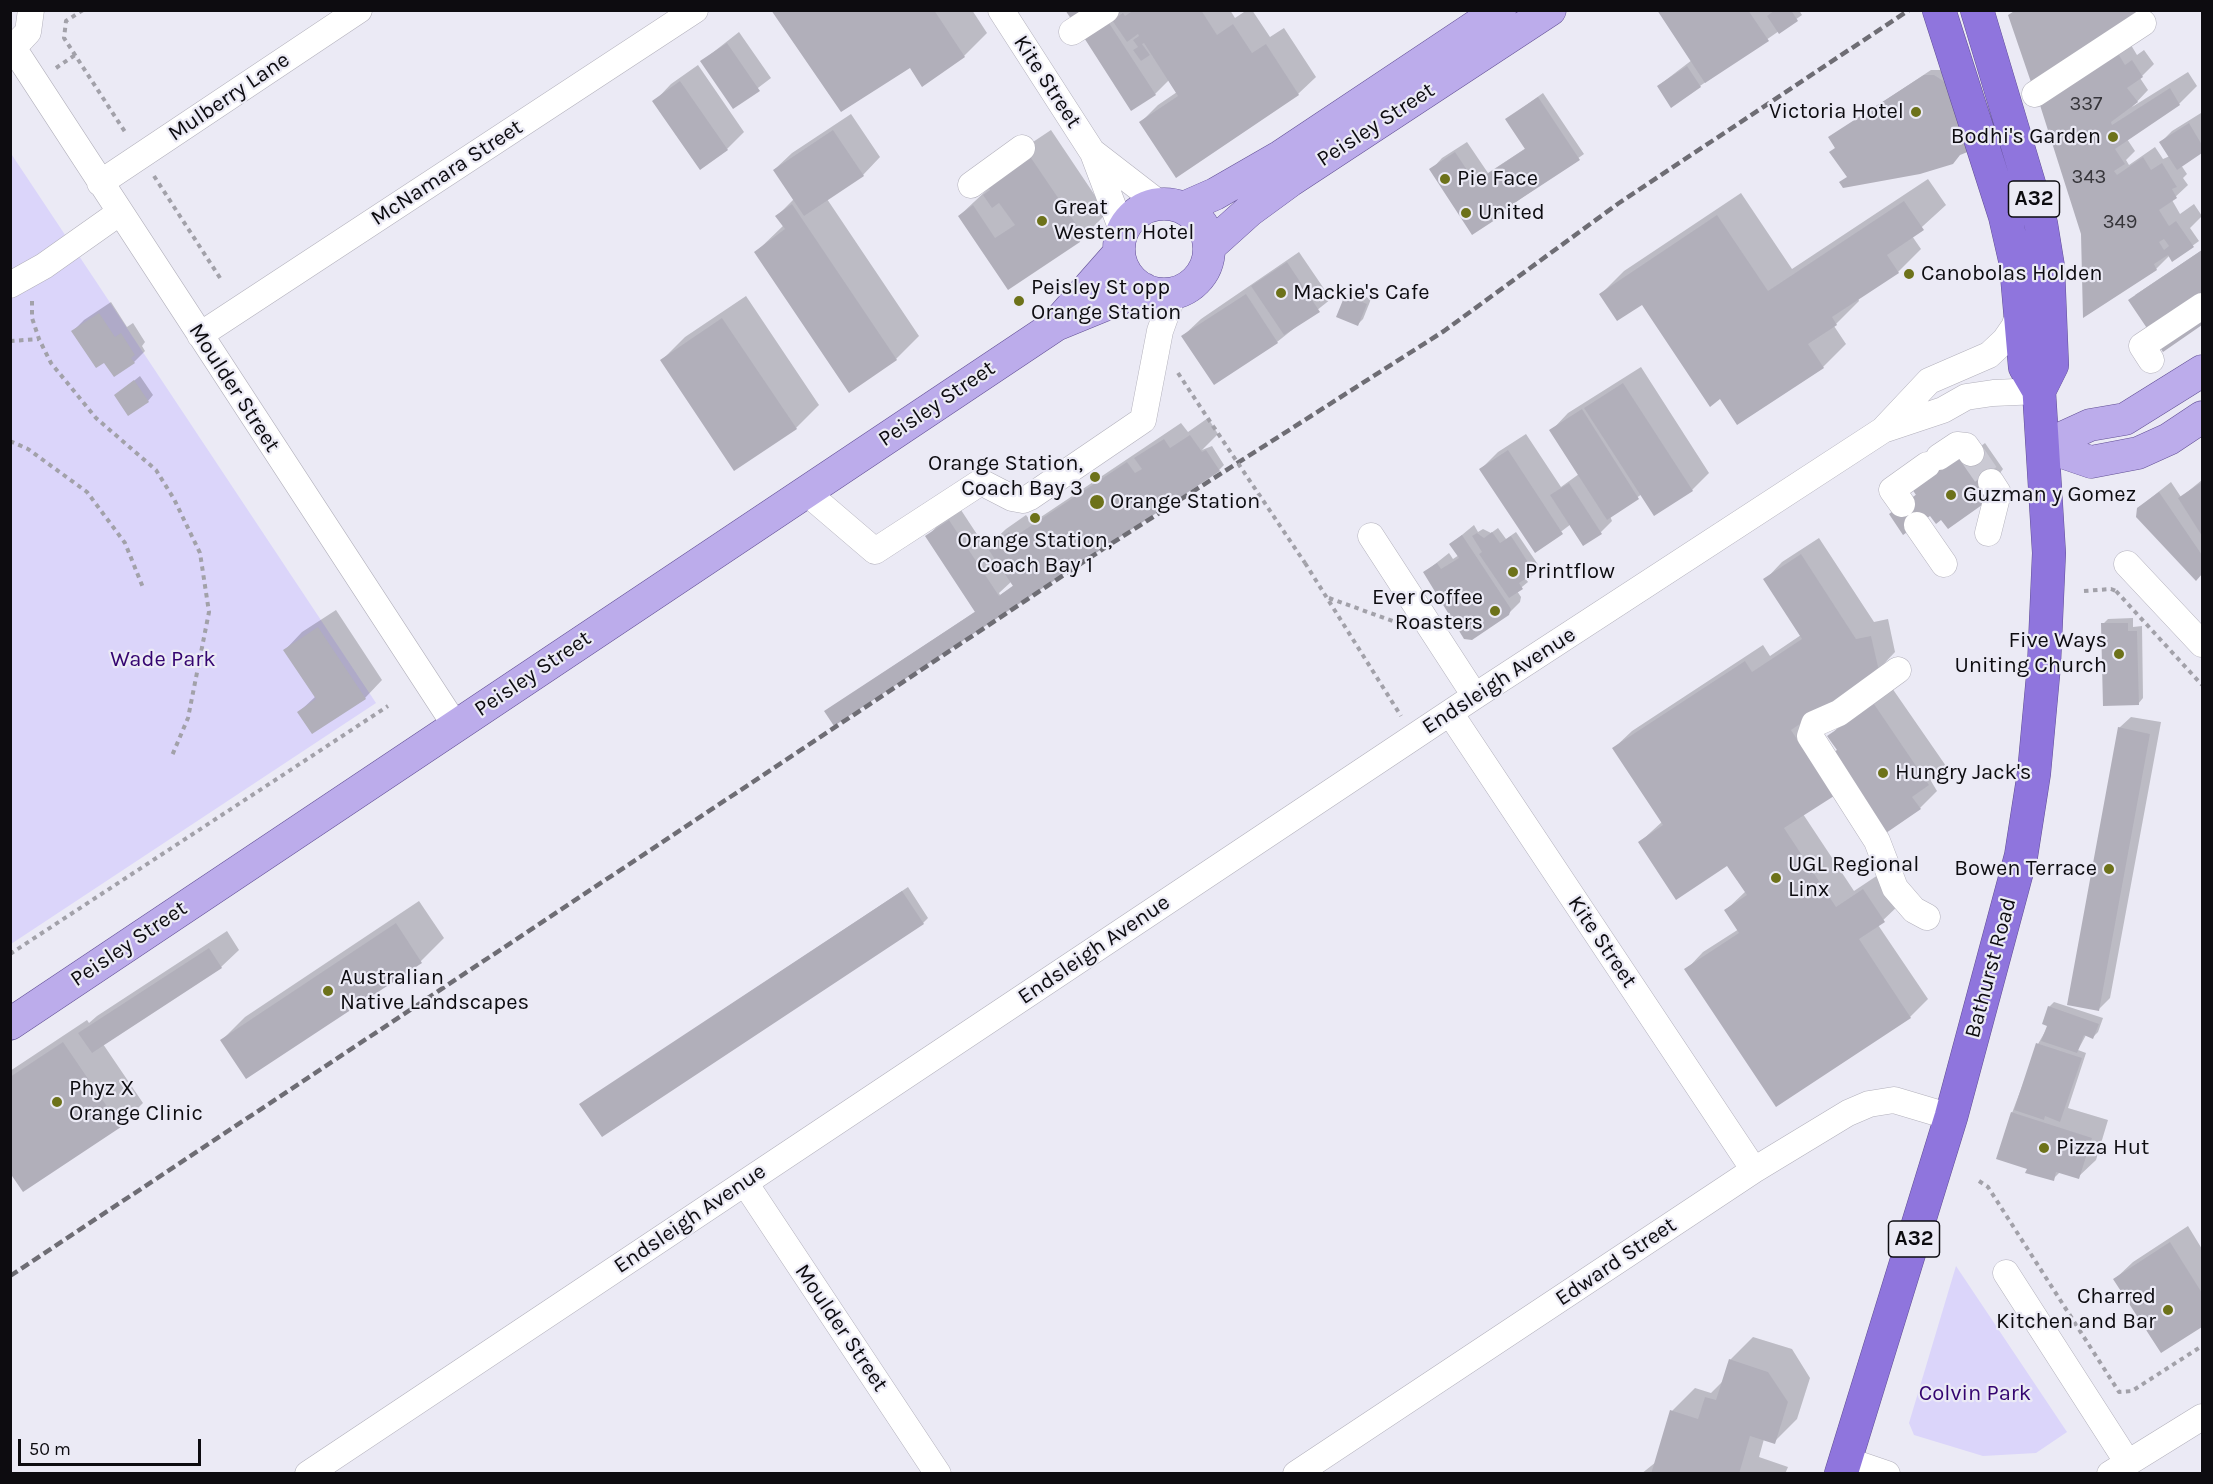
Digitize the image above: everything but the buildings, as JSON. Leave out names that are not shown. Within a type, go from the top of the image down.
[{"type":"highway","name":"A32","points":[[1938,10],[2005,216],[2016,264],[2025,367],[2039,391],[2044,446]]},
{"type":"highway","name":"A32","points":[[1977,10],[2041,224],[2048,267],[2052,365],[2039,391]]},
{"type":"highway","name":"Bathurst Road","points":[[1844,1467],[1951,1117],[2021,856],[2029,816],[2044,665],[2049,553],[2044,446]]},
{"type":"main road","name":"Peisley Street","points":[[1172,206],[1225,189],[1281,156],[1500,10]]},
{"type":"main road","name":"Peisley Street","points":[[1209,247],[1239,219],[1290,181],[1550,10]]},
{"type":"main road","points":[[1172,206],[1202,224],[1209,247],[1206,263],[1199,276],[1188,286],[1159,291],[1132,280],[1123,267],[1121,241],[1138,212],[1172,206]]},
{"type":"main road","name":"Peisley Street","points":[[1056,325],[1121,241]]},
{"type":"main road","name":"Peisley Street","points":[[10,1024],[1056,325],[1159,291]]},
{"type":"main road","points":[[2044,446],[2090,425],[2125,419],[2202,371]]},
{"type":"main road","points":[[2044,446],[2091,462],[2138,453],[2169,439],[2202,417]]},
{"type":"street","points":[[12,50],[28,32],[31,10]]},
{"type":"street","name":"Mulberry Lane","points":[[100,183],[358,10]]},
{"type":"street","name":"McNamara Street","points":[[200,335],[695,10]]},
{"type":"street","name":"Kite Street","points":[[1001,10],[1093,153],[1121,241]]},
{"type":"street","points":[[1072,32],[1106,10]]},
{"type":"street","points":[[2035,94],[2143,23]]},
{"type":"street","name":"Moulder Street","points":[[12,50],[455,725]]},
{"type":"street","points":[[971,185],[1022,148]]},
{"type":"street","name":"Kite Street","points":[[1093,153],[1172,206]]},
{"type":"street","points":[[10,285],[40,268],[119,213]]},
{"type":"street","points":[[806,492],[875,550],[981,482],[1012,498],[1023,500],[1133,429],[1143,420],[1160,331],[1159,291]]},
{"type":"street","points":[[2151,360],[2142,346],[2202,306]]},
{"type":"street","name":"Endsleigh Avenue","points":[[308,1473],[1414,736],[1883,430],[1929,381],[1989,355],[2005,340],[2019,313]]},
{"type":"street","name":"Endsleigh Avenue","points":[[1883,430],[1943,410],[1966,398],[1993,393],[2039,391]]},
{"type":"street","points":[[1902,504],[1892,490],[1957,445],[1966,446],[1971,453]]},
{"type":"street","points":[[1988,533],[1998,493],[1991,482]]},
{"type":"street","points":[[1917,525],[1944,564]]},
{"type":"street","points":[[1371,536],[1475,696]]},
{"type":"street","points":[[2127,564],[2202,644]]},
{"type":"street","points":[[1898,670],[1839,713],[1815,724],[1810,736],[1877,841],[1890,880],[1914,910],[1927,917]]},
{"type":"street","name":"Kite Street","points":[[1450,713],[1754,1170]]},
{"type":"street","name":"Edward Street","points":[[1296,1473],[1754,1170],[1848,1113],[1869,1104],[1894,1100],[1951,1117]]},
{"type":"street","name":"Moulder Street","points":[[745,1183],[938,1473]]},
{"type":"street","points":[[2006,1274],[2119,1468],[2202,1417]]},
{"type":"street","points":[[1844,1467],[1887,1473]]},
{"type":"path","points":[[40,268],[32,293],[32,318],[51,363],[96,418],[156,470],[174,499],[200,553],[209,612],[188,718],[171,758]]},
{"type":"path","points":[[10,341],[39,339]]},
{"type":"path","points":[[1176,370],[1328,597],[1414,736]]},
{"type":"path","points":[[10,441],[37,454],[87,492],[125,543],[144,590]]},
{"type":"path","points":[[2084,591],[2111,589],[2116,591]]},
{"type":"path","points":[[1328,597],[1436,637]]},
{"type":"path","points":[[10,954],[388,706]]},
{"type":"path","points":[[1979,1180],[1988,1187],[2119,1392],[2132,1391],[2202,1346]]},
{"type":"green space","name":"Wade Park","points":[[10,152],[376,703],[11,944],[10,944]]},
{"type":"green space","name":"Colvin Park","points":[[1956,1266],[2067,1432],[2036,1453],[1983,1456],[1914,1435],[1909,1423]]},
{"type":"tunnel","points":[[1971,453],[1991,482]]},
{"type":"railway","points":[[10,1276],[1103,549],[1444,331],[1619,203],[1909,10]]},
{"type":"place","name":"Victoria Hotel","points":[[1916,112]]},
{"type":"place","name":"Bodhi's Garden","points":[[2113,137]]},
{"type":"place","name":"Pie Face","points":[[1445,179]]},
{"type":"place","name":"United","points":[[1466,213]]},
{"type":"place","name":"Great Western Hotel","points":[[1042,221]]},
{"type":"place","name":"Canobolas Holden","points":[[1909,274]]},
{"type":"place","name":"Mackie's Cafe","points":[[1281,293]]},
{"type":"place","name":"Peisley St opp Orange Station","points":[[1019,301]]},
{"type":"place","name":"Orange Station, Coach Bay 3","points":[[1095,477]]},
{"type":"place","name":"Guzman y Gomez","points":[[1951,495]]},
{"type":"place","name":"Orange Station","points":[[1097,502]]},
{"type":"place","name":"Orange Station, Coach Bay 1","points":[[1035,518]]},
{"type":"place","name":"Printflow","points":[[1513,572]]},
{"type":"place","name":"Ever Coffee Roasters","points":[[1495,611]]},
{"type":"place","name":"Five Ways Uniting Church","points":[[2119,654]]},
{"type":"place","name":"Hungry Jack's","points":[[1883,773]]},
{"type":"place","name":"Bowen Terrace","points":[[2109,869]]},
{"type":"place","name":"UGL Regional Linx","points":[[1776,878]]},
{"type":"place","name":"Australian Native Landscapes","points":[[328,991]]},
{"type":"place","name":"Phyz X Orange Clinic","points":[[57,1102]]},
{"type":"place","name":"Pizza Hut","points":[[2044,1148]]},
{"type":"place","name":"Charred Kitchen and Bar","points":[[2168,1310]]}]
